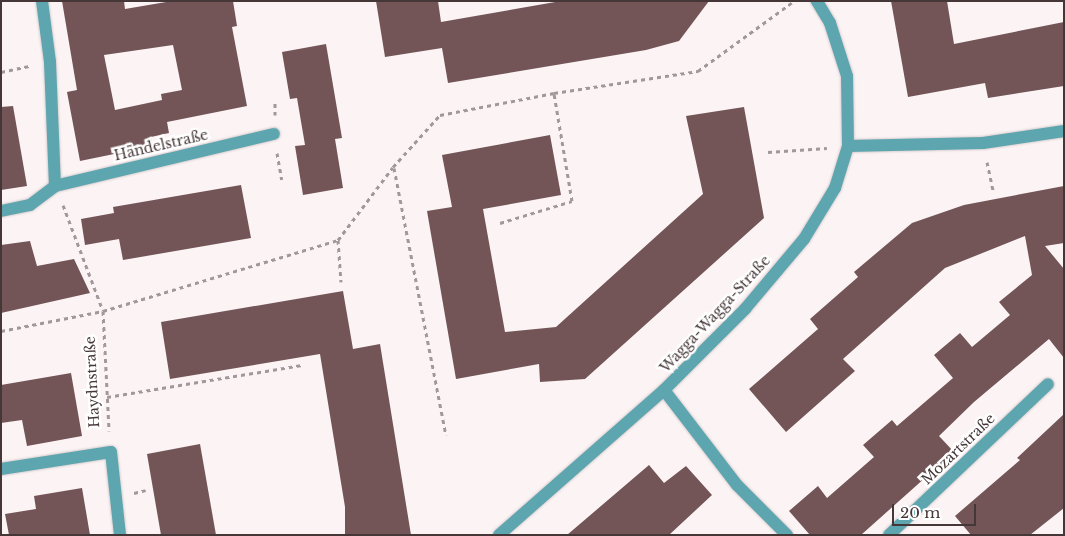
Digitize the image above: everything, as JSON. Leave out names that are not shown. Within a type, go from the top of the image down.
[{"type":"street","points":[[42,1],[50,62],[55,186]]},
{"type":"street","name":"Wagga-Wagga-Straße","points":[[498,535],[664,390],[745,309],[804,240],[835,188],[848,146],[847,76],[830,23],[817,1]]},
{"type":"street","points":[[848,146],[983,143],[1064,131]]},
{"type":"street","name":"Händelstraße","points":[[1,211],[30,205],[55,186],[274,134]]},
{"type":"street","name":"Mozartstraße","points":[[890,535],[1048,384]]},
{"type":"street","points":[[664,390],[737,485],[787,535]]},
{"type":"street","points":[[1,469],[111,452],[120,535]]},
{"type":"path","points":[[1,331],[103,311],[338,240],[394,167],[440,115],[554,93],[698,71],[794,1]]},
{"type":"path","points":[[1,72],[50,62]]},
{"type":"path","points":[[500,223],[572,201],[554,93]]},
{"type":"path","points":[[983,143],[993,191]]},
{"type":"path","points":[[768,152],[848,146]]},
{"type":"path","points":[[394,167],[446,435]]},
{"type":"path","points":[[55,186],[103,311]]},
{"type":"path","points":[[338,240],[341,282]]},
{"type":"path","name":"Haydnstraße","points":[[103,311],[111,452]]},
{"type":"path","points":[[107,397],[303,365]]},
{"type":"building","points":[[62,1],[124,1],[125,9],[172,1],[233,1],[237,26],[232,27],[247,106],[167,122],[169,133],[151,137],[153,146],[80,161],[67,92],[77,90]],"holes":[[[173,45],[182,90],[161,94],[162,100],[115,110],[104,55]]]},
{"type":"building","points":[[376,1],[438,1],[441,22],[561,1],[709,1],[679,41],[646,50],[448,83],[442,48],[385,57]]},
{"type":"building","points":[[891,1],[947,1],[954,44],[1064,22],[1064,86],[988,98],[985,83],[908,97]]},
{"type":"building","points":[[326,44],[342,138],[335,139],[343,188],[303,195],[295,146],[305,145],[297,98],[290,99],[282,52]]},
{"type":"building","points":[[13,106],[27,186],[1,190],[1,107]]},
{"type":"building","points":[[744,107],[764,218],[585,379],[540,382],[539,364],[456,379],[427,211],[452,207],[442,155],[550,135],[561,195],[483,209],[505,332],[556,327],[703,194],[686,116]]},
{"type":"building","points":[[241,185],[251,238],[123,260],[119,239],[85,245],[81,219],[114,213],[113,207]]},
{"type":"building","points":[[1064,186],[1064,243],[1045,246],[1064,269],[1064,358],[1049,339],[974,402],[939,436],[954,452],[861,535],[810,535],[789,511],[818,486],[827,498],[874,457],[863,445],[892,420],[897,426],[953,378],[934,355],[960,333],[972,347],[1010,315],[999,302],[1032,275],[1025,236],[945,268],[843,359],[855,371],[786,432],[749,389],[818,329],[810,319],[858,277],[854,272],[912,223],[964,205]]},
{"type":"building","points":[[30,241],[37,266],[74,259],[90,293],[1,313],[1,245]]},
{"type":"building","points":[[343,291],[353,349],[380,344],[411,535],[345,535],[345,507],[320,354],[170,379],[161,322]]},
{"type":"building","points":[[71,373],[82,436],[27,446],[22,420],[1,423],[1,385]]},
{"type":"building","points":[[1064,414],[1064,508],[1030,535],[971,535],[955,516],[1020,460],[1017,458]]},
{"type":"building","points":[[200,444],[216,535],[161,535],[147,454]]},
{"type":"building","points":[[649,465],[664,483],[686,466],[712,495],[669,535],[567,535]]},
{"type":"building","points":[[82,488],[90,535],[9,535],[5,514],[36,509],[34,496]]}]
